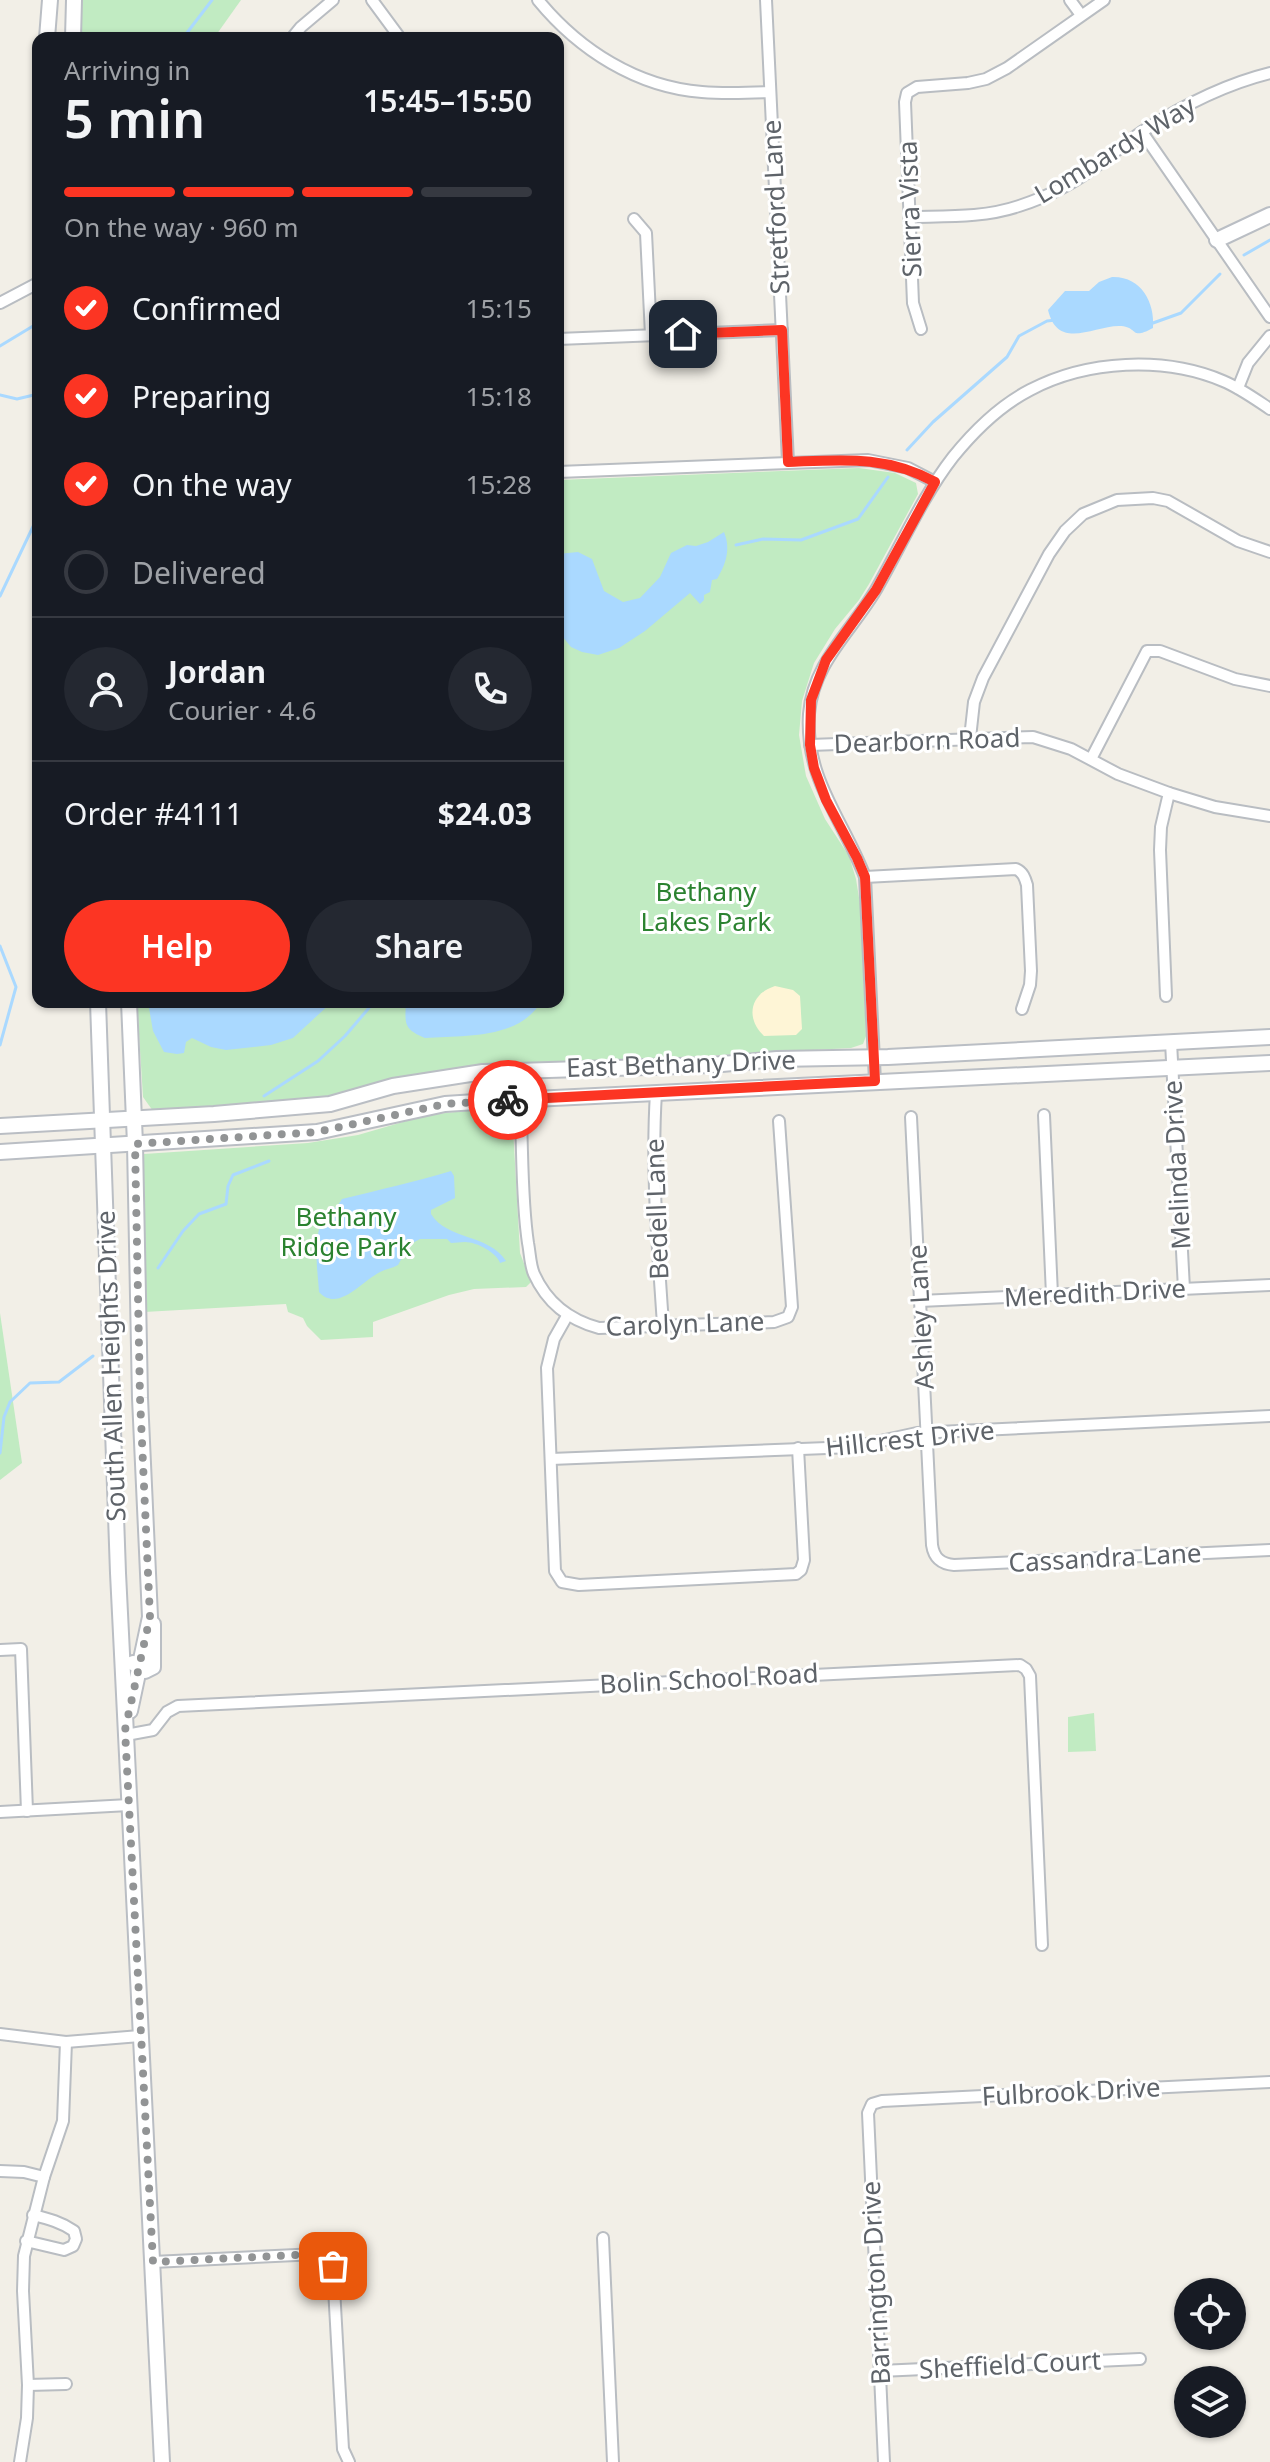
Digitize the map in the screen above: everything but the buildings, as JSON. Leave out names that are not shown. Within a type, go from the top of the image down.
[{"type":"main road","points":[[47,32],[50,0]]},
{"type":"main road","points":[[73,32],[74,0]]},
{"type":"main road","points":[[1217,240],[1270,215]]},
{"type":"main road","name":"South Allen Heights Drive","points":[[98,1008],[119,1584],[162,2462]]},
{"type":"main road","name":"South Allen Heights Drive","points":[[126,1732],[150,1617],[140,1398],[129,1008]]},
{"type":"main road","name":"East Bethany Drive","points":[[0,1126],[330,1104],[393,1086],[483,1072],[711,1065],[777,1059],[1270,1037]]},
{"type":"main road","name":"East Bethany Drive","points":[[0,1152],[317,1132],[445,1104],[1270,1063]]},
{"type":"main road","points":[[656,1093],[657,1065]]},
{"type":"main road","points":[[113,1399],[140,1398]]},
{"type":"main road","points":[[119,1584],[125,1603],[130,1656],[139,1668]]},
{"type":"street","points":[[297,32],[333,0]]},
{"type":"street","points":[[372,0],[396,32]]},
{"type":"street","name":"Stretford Lane","points":[[766,0],[788,462]]},
{"type":"street","points":[[1070,0],[1081,15],[1104,0]]},
{"type":"street","points":[[542,1],[567,31],[592,52],[633,74],[702,92],[770,92]]},
{"type":"street","name":"Sierra Vista","points":[[921,329],[913,303],[905,102],[910,90],[986,79],[1007,68],[1081,15]]},
{"type":"street","name":"Lombardy Way","points":[[910,217],[971,215],[1016,207],[1043,197],[1096,167],[1142,132],[1208,95],[1270,73]]},
{"type":"street","points":[[1142,132],[1270,317]]},
{"type":"street","points":[[634,219],[646,233],[651,335]]},
{"type":"street","points":[[0,303],[32,286]]},
{"type":"street","points":[[564,339],[782,330]]},
{"type":"street","points":[[1238,388],[1248,363],[1270,336]]},
{"type":"street","points":[[875,1081],[865,877],[826,800],[814,768],[810,745],[811,700],[826,660],[876,590],[935,482],[954,456],[991,416],[1024,393],[1041,384],[1096,368],[1155,366],[1210,376],[1238,388],[1270,409]]},
{"type":"street","points":[[564,472],[840,460],[891,463],[935,482]]},
{"type":"street","points":[[970,738],[974,702],[983,678],[1049,554],[1065,531],[1083,514],[1117,500],[1153,498],[1180,507],[1238,541],[1270,552]]},
{"type":"street","points":[[1091,759],[1147,651],[1160,651],[1235,679],[1270,686]]},
{"type":"street","name":"Dearborn Road","points":[[810,745],[1033,737],[1057,743],[1118,774],[1169,793],[1215,807],[1270,816]]},
{"type":"street","points":[[1166,996],[1160,850],[1161,827],[1169,793]]},
{"type":"street","points":[[865,877],[1019,871],[1027,885],[1031,971],[1022,1009]]},
{"type":"street","name":"Melinda Drive","points":[[1171,1042],[1184,1289]]},
{"type":"street","name":"Bedell Lane","points":[[656,1093],[654,1175],[663,1325]]},
{"type":"street","name":"Carolyn Lane","points":[[520,1099],[524,1204],[534,1272],[556,1306],[567,1316],[581,1324],[599,1328],[785,1320],[791,1311],[779,1121]]},
{"type":"street","points":[[1044,1115],[1052,1295]]},
{"type":"street","name":"Ashley Lane","points":[[911,1117],[932,1545],[935,1557],[941,1562]]},
{"type":"street","name":"Meredith Drive","points":[[920,1301],[1270,1285]]},
{"type":"street","points":[[567,1316],[554,1339],[547,1368],[555,1571],[562,1582],[579,1585],[796,1574],[804,1560],[798,1448]]},
{"type":"street","name":"Hillcrest Drive","points":[[551,1459],[853,1447],[926,1433],[1270,1416]]},
{"type":"street","name":"Cassandra Lane","points":[[941,1562],[954,1565],[1270,1550]]},
{"type":"street","points":[[0,1650],[21,1649],[27,1811]]},
{"type":"street","name":"Bolin School Road","points":[[126,1732],[153,1730],[167,1712],[178,1706],[1020,1665],[1030,1676],[1042,1945]]},
{"type":"street","points":[[0,1812],[129,1805]]},
{"type":"street","points":[[0,2034],[66,2042],[140,2036]]},
{"type":"street","points":[[20,2462],[27,2418],[28,2385],[23,2291],[26,2241],[65,2113],[66,2042]]},
{"type":"street","name":"Fulbrook Drive","points":[[872,2104],[882,2101],[1270,2082]]},
{"type":"street","name":"Barrington Drive","points":[[872,2104],[868,2113],[884,2462]]},
{"type":"street","points":[[0,2171],[44,2177]]},
{"type":"street","points":[[26,2241],[64,2250],[73,2246],[76,2239],[74,2231],[68,2226],[33,2215]]},
{"type":"street","points":[[603,2238],[613,2462]]},
{"type":"street","points":[[153,2262],[317,2254],[329,2259],[333,2266],[343,2449],[349,2462]]},
{"type":"street","name":"Sheffield Court","points":[[880,2371],[1140,2359]]},
{"type":"street","points":[[28,2385],[66,2384]]},
{"type":"green space","points":[[81,0],[241,0],[218,32],[79,32]]},
{"type":"green space","name":"Bethany Lakes Park","points":[[859,468],[895,473],[916,483],[918,494],[869,584],[814,663],[802,701],[799,735],[806,776],[825,819],[849,856],[856,879],[860,904],[866,1036],[863,1044],[851,1048],[461,1069],[430,1072],[317,1099],[153,1111],[143,1097],[137,1008],[564,1008],[564,480]]},
{"type":"green space","name":"Bethany Ridge Park","points":[[503,1107],[512,1110],[520,1253],[531,1282],[526,1287],[474,1289],[449,1295],[373,1322],[373,1337],[321,1340],[303,1318],[288,1312],[286,1304],[144,1312],[141,1160],[144,1154],[308,1143],[358,1135],[427,1115]]},
{"type":"green space","points":[[0,1313],[22,1463],[0,1480]]},
{"type":"green space","points":[[1094,1713],[1096,1751],[1068,1752],[1068,1717]]},
{"type":"sand","points":[[775,986],[793,990],[800,996],[802,1029],[796,1035],[764,1036],[754,1022],[753,1007],[756,1001]]},
{"type":"water","points":[[1112,277],[1131,281],[1144,292],[1152,309],[1153,328],[1140,333],[1119,326],[1078,333],[1060,330],[1048,310],[1065,291],[1089,291],[1099,282]]},
{"type":"water","points":[[724,532],[727,550],[717,579],[712,580],[710,592],[704,595],[700,604],[690,593],[645,631],[619,648],[598,655],[571,647],[564,638],[564,553],[578,552],[592,559],[604,591],[623,602],[640,598],[660,577],[671,553],[687,545],[708,542]]},
{"type":"water","points":[[149,1008],[326,1008],[293,1038],[271,1045],[226,1050],[192,1038],[186,1042],[184,1053],[177,1054],[164,1052],[153,1031]]},
{"type":"water","points":[[406,1008],[536,1008],[519,1023],[504,1029],[425,1038],[409,1028]]},
{"type":"water","points":[[451,1171],[455,1198],[431,1210],[431,1214],[447,1229],[489,1246],[506,1261],[500,1263],[491,1252],[470,1242],[420,1239],[409,1245],[398,1265],[380,1272],[350,1293],[334,1299],[326,1298],[319,1292],[318,1232],[321,1223],[342,1199]]},
{"type":"waterway","points":[[188,32],[212,0]]},
{"type":"waterway","points":[[1244,255],[1270,240]]},
{"type":"waterway","points":[[1153,323],[1181,313],[1220,274]]},
{"type":"waterway","points":[[907,450],[933,422],[1007,357],[1019,336],[1047,321],[1056,320]]},
{"type":"waterway","points":[[0,346],[32,327]]},
{"type":"waterway","points":[[0,395],[17,399],[32,395]]},
{"type":"waterway","points":[[736,545],[763,539],[801,540],[858,519],[888,477]]},
{"type":"waterway","points":[[0,596],[32,529]]},
{"type":"waterway","points":[[0,946],[16,987],[0,1045]]},
{"type":"waterway","points":[[264,1096],[318,1061],[369,1008]]},
{"type":"waterway","points":[[158,1268],[183,1231],[199,1214],[226,1204],[233,1175],[269,1161]]},
{"type":"waterway","points":[[0,1453],[4,1417],[10,1402],[30,1383],[59,1382],[93,1356]]},
{"type":"way so far","points":[[333,2266],[322,2254],[153,2262],[125,1730],[150,1617],[140,1398],[135,1144],[317,1132],[445,1104],[508,1100]]},
{"type":"route","points":[[508,1100],[875,1081],[865,877],[819,783],[810,745],[809,712],[826,660],[876,590],[935,482],[891,463],[868,460],[788,462],[782,330],[683,334]]}]
